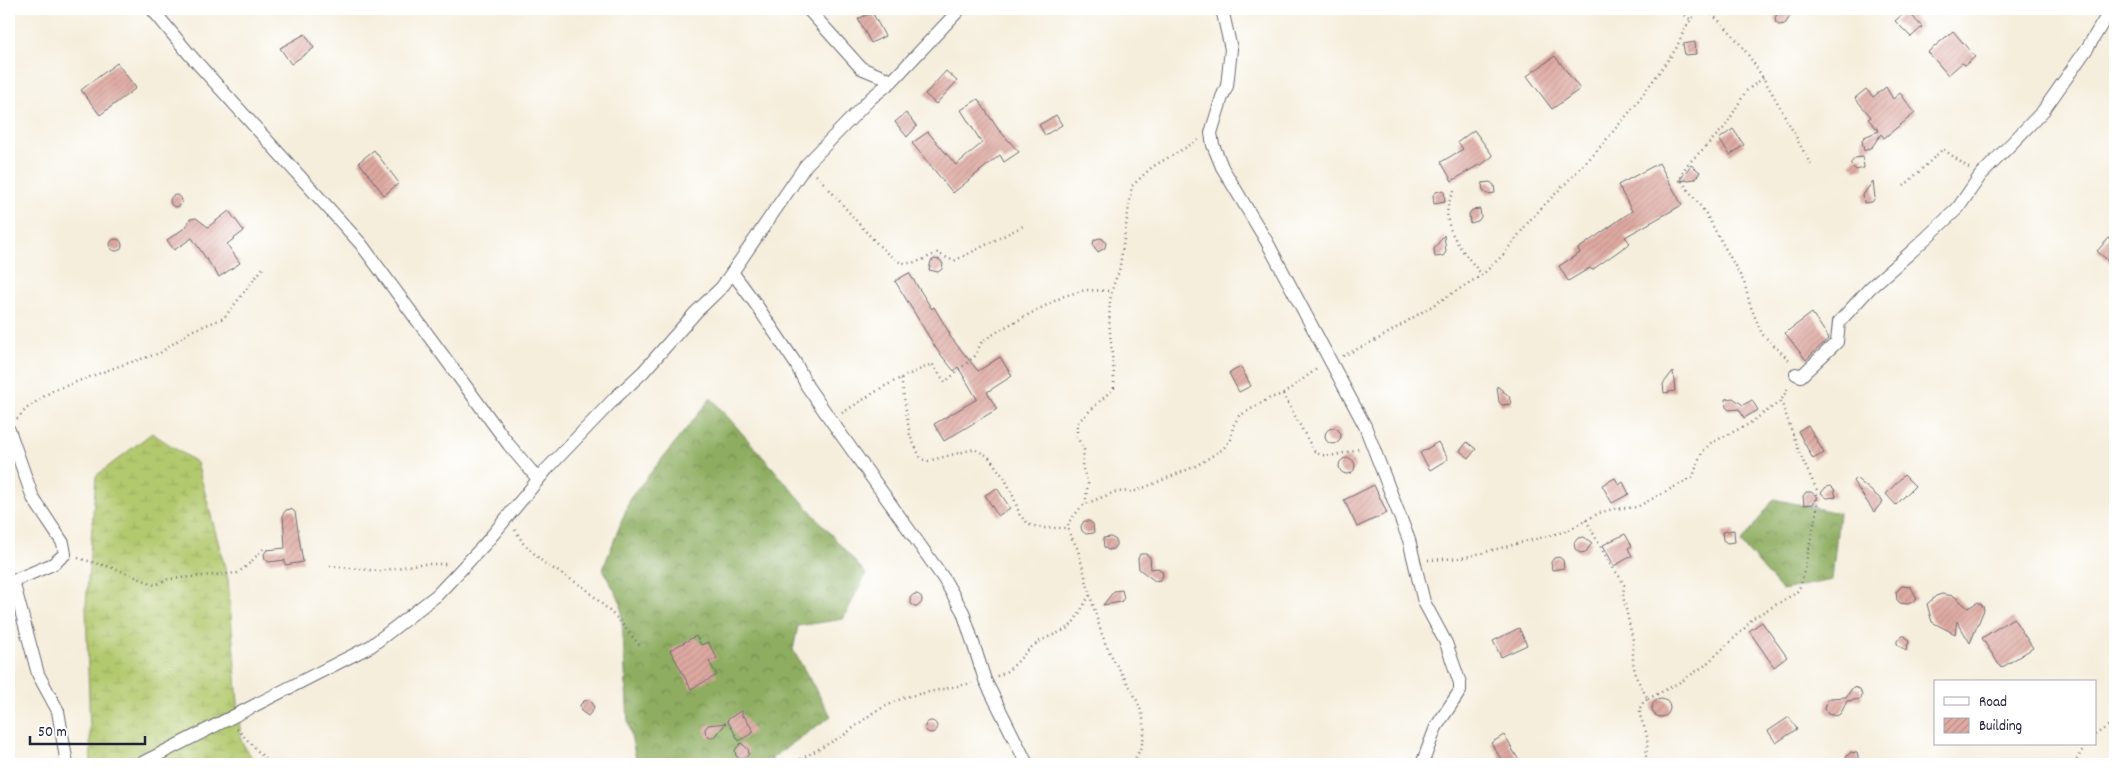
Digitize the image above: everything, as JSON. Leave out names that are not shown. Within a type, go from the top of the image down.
[{"type":"street","points":[[152,9],[190,55],[361,244],[509,445],[538,480]]},
{"type":"street","points":[[808,9],[861,68],[892,81]]},
{"type":"street","points":[[140,764],[371,646],[437,595],[598,415],[643,372],[696,312],[722,287],[806,165],[871,98],[892,81],[960,9]]},
{"type":"street","points":[[1222,9],[1231,49],[1227,86],[1211,133],[1213,145],[1222,167],[1267,242],[1332,361],[1373,445],[1394,496],[1416,561],[1424,602],[1446,643],[1461,687],[1436,727],[1422,764]]},
{"type":"street","points":[[1796,374],[1801,376],[1837,342],[1839,322],[1870,288],[1958,208],[1980,176],[2044,111],[2088,47],[2111,9]]},
{"type":"street","points":[[732,272],[796,364],[807,386],[830,420],[948,587],[963,612],[985,680],[1027,764]]},
{"type":"street","points":[[10,432],[23,474],[33,498],[63,543],[65,554],[53,564],[13,580],[38,674],[58,711],[66,764]]},
{"type":"path","points":[[1677,9],[1691,20]]},
{"type":"path","points":[[1131,764],[1140,753],[1145,730],[1142,712],[1125,676],[1109,652],[1090,595],[1078,550],[1068,528],[1068,523],[1084,505],[1115,492],[1136,491],[1196,466],[1222,449],[1231,439],[1233,426],[1239,416],[1270,398],[1283,394],[1310,372],[1380,338],[1482,275],[1512,244],[1530,220],[1595,153],[1676,48],[1684,28],[1701,9],[1712,14],[1737,40],[1763,78],[1812,167]]},
{"type":"path","points":[[1416,561],[1462,558],[1567,531],[1599,513],[1613,509],[1637,507],[1693,477],[1701,456],[1711,443],[1748,426],[1781,401],[1796,374],[1791,363],[1762,334],[1750,305],[1744,282],[1706,214],[1681,180],[1681,174],[1725,127],[1746,91],[1763,78]]},
{"type":"path","points":[[1084,505],[1088,484],[1082,466],[1084,450],[1077,436],[1077,423],[1114,388],[1110,302],[1112,284],[1119,272],[1132,186],[1152,167],[1211,133]]},
{"type":"path","points":[[1904,186],[1943,149],[1980,176]]},
{"type":"path","points":[[806,165],[824,182],[879,244],[899,262],[915,264],[938,253],[954,261],[1023,226]]},
{"type":"path","points":[[1454,191],[1448,205],[1448,224],[1458,243],[1482,275]]},
{"type":"path","points":[[10,432],[27,408],[52,391],[160,353],[191,331],[224,318],[263,268]]},
{"type":"path","points":[[830,420],[883,387],[932,364],[945,382],[975,356],[982,341],[1064,296],[1085,290],[1112,291]]},
{"type":"path","points":[[901,378],[910,436],[921,460],[928,461],[974,449],[988,456],[1014,498],[1020,516],[1030,525],[1044,528],[1068,528]]},
{"type":"path","points":[[1283,394],[1317,453],[1324,456],[1373,445]]},
{"type":"path","points":[[1645,764],[1647,735],[1638,713],[1639,707],[1648,699],[1682,681],[1704,666],[1744,629],[1753,618],[1796,593],[1801,584],[1817,510],[1817,490],[1802,459],[1781,401]]},
{"type":"path","points":[[507,518],[524,543],[544,563],[585,588],[618,619],[641,647]]},
{"type":"path","points":[[1586,520],[1624,586],[1623,596],[1634,640],[1633,662],[1636,677],[1648,699]]},
{"type":"path","points":[[65,554],[116,569],[155,585],[168,579],[237,573],[248,565],[263,549]]},
{"type":"path","points":[[330,566],[380,571],[419,564],[455,564],[460,570]]},
{"type":"path","points":[[792,764],[844,735],[874,712],[905,698],[1005,674],[1019,663],[1034,644],[1067,628],[1090,595]]},
{"type":"path","points":[[232,716],[234,726],[270,764]]},
{"type":"path","points":[[2096,734],[2115,721]]},
{"type":"path","points":[[2074,764],[2085,746]]},
{"type":"green space","points":[[711,398],[866,574],[843,619],[798,626],[793,650],[831,716],[772,758],[772,764],[637,764],[628,721],[621,603],[603,569],[631,497]]},
{"type":"green space","points":[[152,433],[197,463],[228,579],[241,741],[256,764],[91,764],[86,605],[96,476]]},
{"type":"green space","points":[[1774,499],[1839,513],[1832,580],[1782,590],[1741,543]]},
{"type":"building","points":[[1788,9],[1795,9],[1785,24],[1779,25],[1776,23],[1775,18],[1777,14]]},
{"type":"building","points":[[1907,10],[1922,27],[1911,37],[1895,21]]},
{"type":"building","points":[[872,12],[885,36],[871,43],[858,19]]},
{"type":"building","points":[[1953,31],[1975,57],[1965,65],[1962,63],[1948,75],[1928,52]]},
{"type":"building","points":[[305,34],[314,48],[291,64],[280,48]]},
{"type":"building","points":[[1695,42],[1696,54],[1685,55],[1683,44]]},
{"type":"building","points":[[1555,56],[1580,89],[1552,109],[1527,76]]},
{"type":"building","points":[[117,63],[136,88],[100,115],[81,90]]},
{"type":"building","points":[[946,71],[957,81],[936,104],[925,94]]},
{"type":"building","points":[[1886,87],[1893,99],[1900,93],[1915,113],[1884,138],[1881,134],[1872,147],[1864,151],[1862,141],[1864,137],[1879,131],[1868,119],[1871,117],[1855,98],[1866,89],[1873,97]]},
{"type":"building","points":[[978,99],[998,129],[1019,152],[1004,162],[1000,155],[953,193],[912,143],[928,132],[956,165],[982,143],[961,110]]},
{"type":"building","points":[[906,113],[917,126],[907,137],[895,122]]},
{"type":"building","points":[[1056,115],[1062,125],[1045,135],[1039,125]]},
{"type":"building","points":[[1733,129],[1744,145],[1730,155],[1719,139]]},
{"type":"building","points":[[1474,130],[1493,156],[1480,166],[1480,164],[1452,181],[1441,162],[1463,149],[1458,142]]},
{"type":"building","points":[[374,150],[399,183],[384,195],[359,162]]},
{"type":"building","points":[[1863,157],[1864,168],[1856,170],[1850,164],[1855,158]]},
{"type":"building","points":[[1659,163],[1682,205],[1625,237],[1630,243],[1592,270],[1590,268],[1568,281],[1559,266],[1580,253],[1578,249],[1632,211],[1618,185]]},
{"type":"building","points":[[1691,165],[1700,172],[1695,179],[1679,181]]},
{"type":"building","points":[[1873,181],[1875,198],[1872,202],[1864,203],[1863,195]]},
{"type":"building","points":[[1490,182],[1494,185],[1495,193],[1487,194],[1483,191],[1482,183]]},
{"type":"building","points":[[1444,190],[1445,202],[1434,204],[1433,195]]},
{"type":"building","points":[[178,195],[181,196],[181,206],[174,207],[171,206],[170,199],[171,196]]},
{"type":"building","points":[[1480,209],[1481,217],[1478,221],[1470,223],[1469,214],[1472,210]]},
{"type":"building","points":[[229,211],[244,231],[227,244],[240,263],[219,277],[192,238],[174,250],[167,240],[186,227],[190,219],[196,218],[208,227]]},
{"type":"building","points":[[1444,235],[1446,252],[1443,256],[1435,257],[1434,249]]},
{"type":"building","points":[[2109,238],[2115,243],[2115,267],[2097,251]]},
{"type":"building","points":[[118,239],[121,240],[121,250],[114,251],[111,250],[110,243],[111,240]]},
{"type":"building","points":[[1103,239],[1106,243],[1105,248],[1098,252],[1093,245],[1094,240]]},
{"type":"building","points":[[935,259],[940,260],[943,264],[942,269],[938,272],[929,270],[931,261]]},
{"type":"building","points":[[909,273],[932,309],[934,307],[949,335],[978,371],[1000,357],[1012,376],[987,392],[997,409],[944,441],[934,424],[977,399],[958,367],[954,371],[937,350],[895,281]]},
{"type":"building","points":[[1812,313],[1829,338],[1806,360],[1785,333]]},
{"type":"building","points":[[1241,367],[1251,386],[1239,392],[1229,373]]},
{"type":"building","points":[[1673,371],[1675,391],[1664,393],[1663,384]]},
{"type":"building","points":[[1497,386],[1509,396],[1511,404],[1502,405],[1499,402]]},
{"type":"building","points":[[1733,398],[1743,405],[1752,400],[1758,410],[1744,418],[1739,409],[1729,410],[1726,407],[1725,399]]},
{"type":"building","points":[[1808,425],[1824,453],[1813,459],[1798,431]]},
{"type":"building","points":[[1333,428],[1341,436],[1333,444],[1325,436]]},
{"type":"building","points":[[1438,442],[1448,459],[1430,470],[1420,453]]},
{"type":"building","points":[[1467,442],[1476,449],[1469,458],[1460,451]]},
{"type":"building","points":[[1347,458],[1355,466],[1347,474],[1339,466]]},
{"type":"building","points":[[1904,475],[1915,486],[1896,505],[1886,494]]},
{"type":"building","points":[[1615,478],[1619,485],[1623,482],[1629,494],[1612,503],[1602,485]]},
{"type":"building","points":[[1856,478],[1883,501],[1874,512],[1853,481]]},
{"type":"building","points":[[1374,485],[1387,513],[1357,527],[1344,500]]},
{"type":"building","points":[[1831,486],[1836,497],[1827,498],[1821,493],[1826,487]]},
{"type":"building","points":[[997,488],[1010,508],[998,516],[985,495]]},
{"type":"building","points":[[1806,492],[1811,492],[1818,497],[1813,504],[1804,505],[1803,496]]},
{"type":"building","points":[[291,509],[295,512],[303,562],[285,565],[285,560],[269,562],[265,559],[264,554],[267,550],[285,548],[283,514],[286,510]]},
{"type":"building","points":[[1084,521],[1089,521],[1093,524],[1094,533],[1086,534],[1082,531],[1081,526]]},
{"type":"building","points":[[1734,530],[1735,542],[1727,543],[1723,540],[1722,532]]},
{"type":"building","points":[[1625,534],[1632,546],[1628,548],[1632,556],[1614,566],[1603,545]]},
{"type":"building","points":[[1111,537],[1116,540],[1116,545],[1113,549],[1108,550],[1104,547],[1103,538]]},
{"type":"building","points":[[1584,537],[1592,543],[1586,552],[1580,553],[1575,549],[1574,543],[1578,538]]},
{"type":"building","points":[[1140,554],[1146,554],[1150,557],[1151,569],[1158,568],[1162,571],[1163,576],[1160,580],[1155,581],[1139,569],[1138,559]]},
{"type":"building","points":[[1559,557],[1563,560],[1564,568],[1552,570],[1551,562],[1554,558]]},
{"type":"building","points":[[1902,586],[1911,587],[1917,599],[1908,604],[1900,603],[1897,600],[1896,592]]},
{"type":"building","points":[[1122,590],[1124,598],[1121,602],[1103,605],[1114,591]]},
{"type":"building","points":[[918,594],[921,595],[921,605],[914,606],[911,605],[910,598],[911,595]]},
{"type":"building","points":[[1942,594],[1954,596],[1968,608],[1978,602],[1983,606],[1984,610],[1970,643],[1957,621],[1955,634],[1932,622],[1927,604],[1936,596]]},
{"type":"building","points":[[2013,618],[2033,648],[2001,668],[1982,638]]},
{"type":"building","points":[[1762,622],[1787,657],[1774,667],[1749,631]]},
{"type":"building","points":[[1519,628],[1527,645],[1501,657],[1493,641]]},
{"type":"building","points":[[696,636],[701,645],[708,642],[717,658],[709,662],[717,675],[691,689],[670,650]]},
{"type":"building","points":[[1901,636],[1905,636],[1909,641],[1906,651],[1897,644]]},
{"type":"building","points":[[1853,687],[1860,689],[1861,699],[1847,701],[1841,713],[1837,716],[1828,714],[1825,709],[1827,700],[1846,697]]},
{"type":"building","points":[[1661,699],[1667,702],[1670,708],[1667,714],[1661,717],[1655,714],[1652,708],[1655,702]]},
{"type":"building","points":[[589,700],[593,704],[594,709],[588,716],[581,711],[580,705],[584,701]]},
{"type":"building","points":[[742,710],[742,717],[744,716],[754,732],[739,741],[727,720]]},
{"type":"building","points":[[1789,717],[1797,729],[1776,743],[1768,731]]},
{"type":"building","points":[[933,721],[936,722],[936,732],[929,733],[926,732],[925,725],[926,722]]},
{"type":"building","points":[[726,723],[715,737],[710,738],[706,735],[705,729],[708,725]]},
{"type":"building","points":[[1504,735],[1521,764],[1504,764],[1491,743]]},
{"type":"building","points":[[741,743],[748,749],[749,754],[745,758],[740,759],[736,756],[735,750]]},
{"type":"building","points":[[1851,752],[1857,753],[1860,764],[1846,764],[1846,757]]}]
